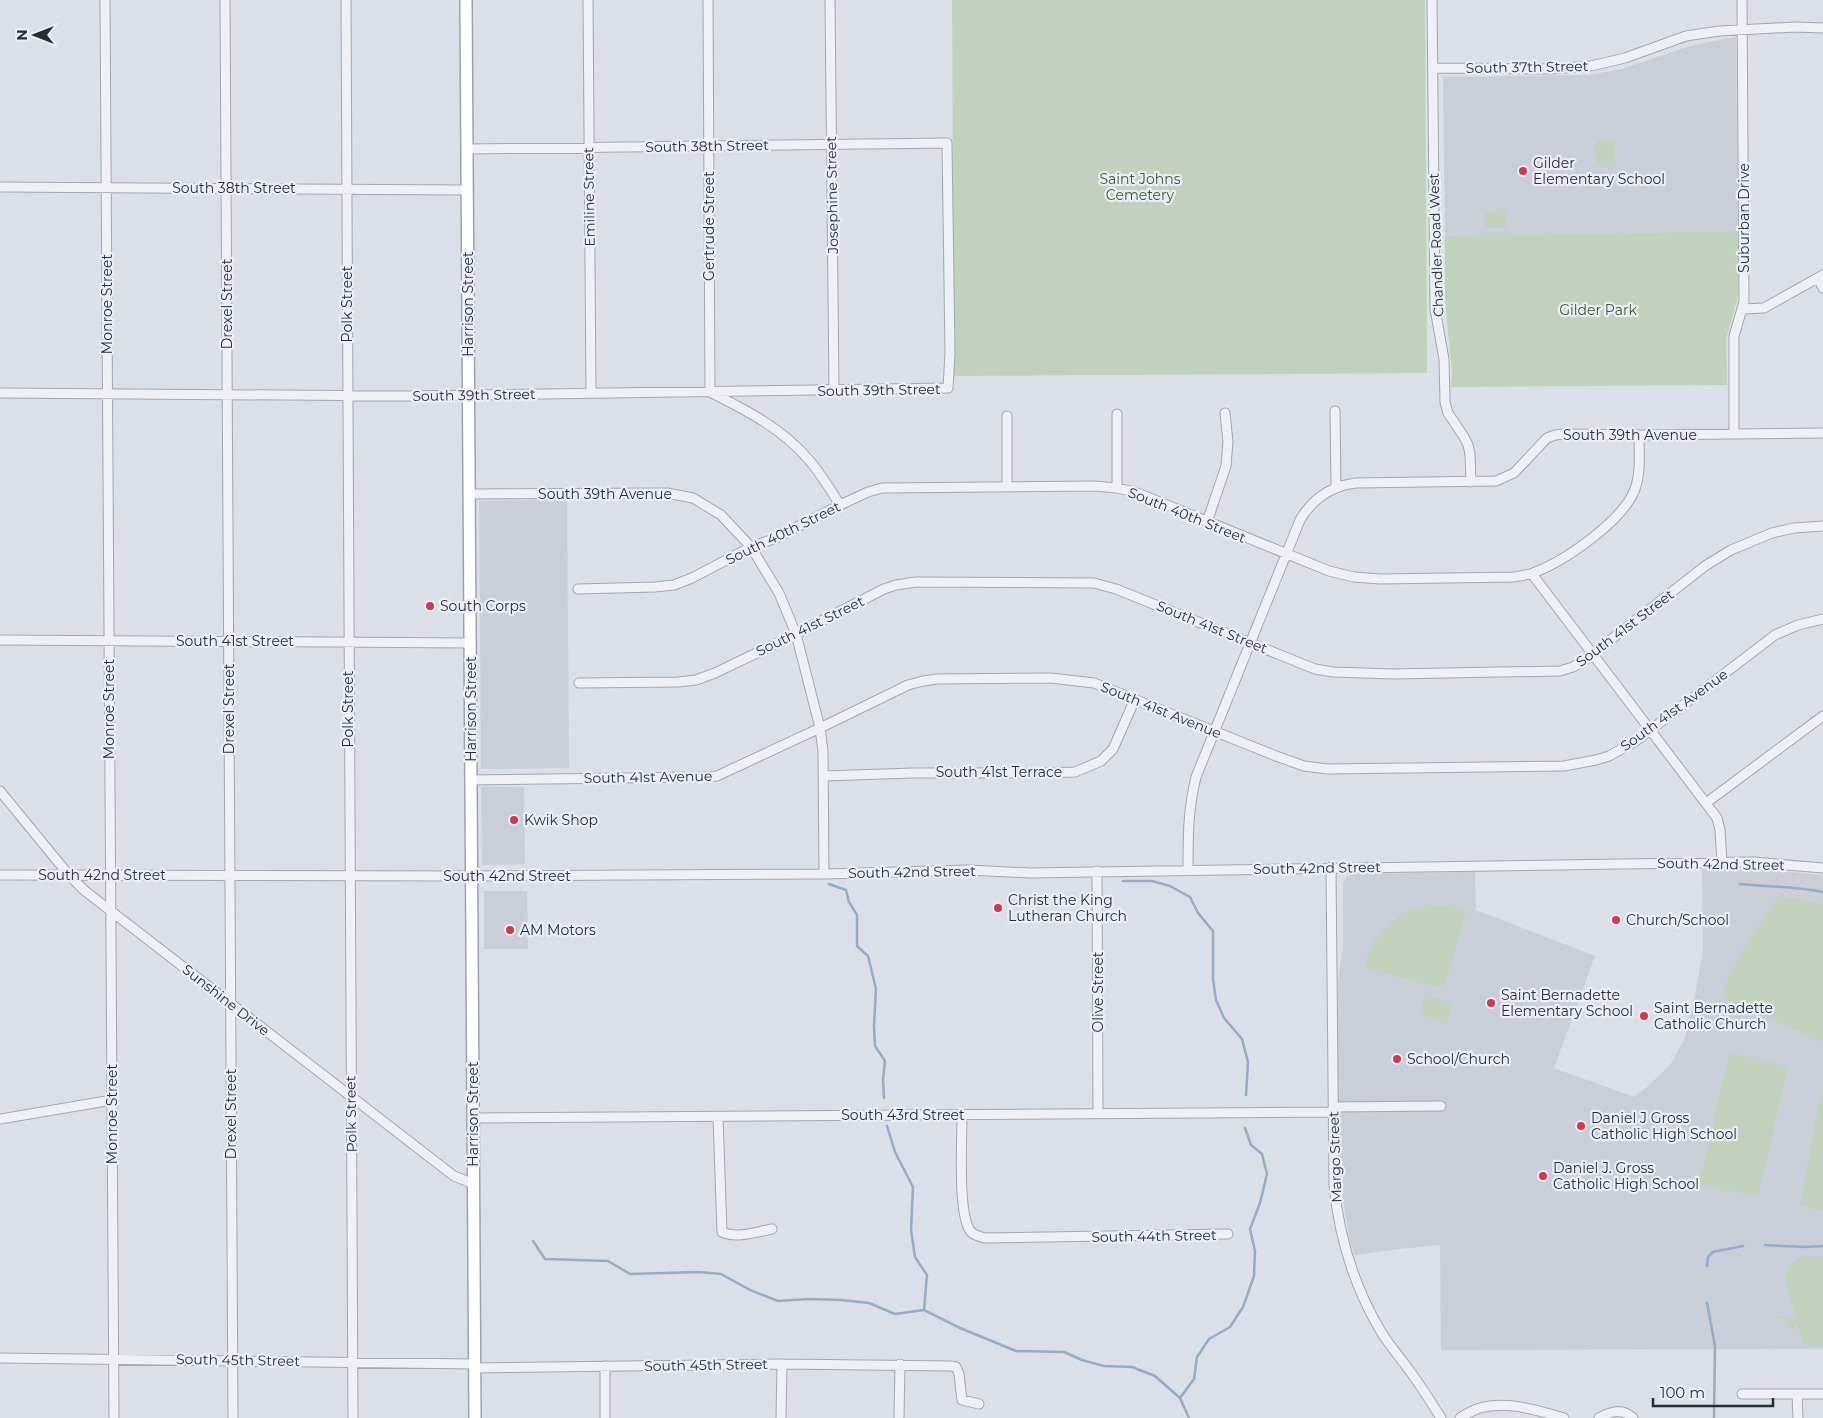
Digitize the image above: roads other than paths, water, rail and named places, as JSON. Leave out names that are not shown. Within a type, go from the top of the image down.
[{"type":"main road","name":"Harrison Street","points":[[466,0],[475,1418]]},
{"type":"street","name":"Monroe Street","points":[[105,0],[114,1418]]},
{"type":"street","name":"Drexel Street","points":[[225,0],[233,1418]]},
{"type":"street","name":"Polk Street","points":[[346,0],[353,1418]]},
{"type":"street","name":"Emiline Street","points":[[588,0],[590,394]]},
{"type":"street","name":"Gertrude Street","points":[[708,0],[710,392]]},
{"type":"street","name":"Josephine Street","points":[[830,0],[834,390]]},
{"type":"street","name":"Chandler Road West","points":[[1432,0],[1435,309],[1444,359],[1445,402],[1448,413],[1468,445],[1471,482]]},
{"type":"street","name":"Suburban Drive","points":[[1734,434],[1734,336],[1744,302],[1742,0]]},
{"type":"street","name":"South 37th Street","points":[[1433,68],[1551,69],[1591,66],[1625,58],[1686,36],[1719,30],[1795,27],[1823,28]]},
{"type":"street","name":"South 38th Street","points":[[467,149],[947,143],[950,353],[948,388]]},
{"type":"street","name":"South 38th Street","points":[[0,187],[467,190]]},
{"type":"street","points":[[1743,309],[1764,308],[1821,277],[1823,288]]},
{"type":"street","name":"South 39th Street","points":[[0,393],[469,395],[948,388]]},
{"type":"street","points":[[710,392],[750,412],[777,430],[808,458],[840,505]]},
{"type":"street","points":[[1188,870],[1188,819],[1190,800],[1196,777],[1300,520],[1307,508],[1323,494],[1336,487],[1335,411]]},
{"type":"street","points":[[1207,522],[1226,466],[1228,442],[1225,413]]},
{"type":"street","points":[[1116,488],[1117,414]]},
{"type":"street","points":[[1008,416],[1008,486]]},
{"type":"street","name":"South 39th Avenue","points":[[1336,487],[1356,483],[1496,481],[1514,473],[1547,438],[1555,435],[1823,433]]},
{"type":"street","name":"South 40th Street","points":[[578,589],[674,585],[692,578],[750,547],[776,538],[840,505],[868,492],[882,488],[1008,486],[1094,486],[1135,492],[1286,555],[1329,571],[1354,577],[1380,579],[1514,577],[1532,574],[1558,561],[1601,531],[1628,504],[1636,486],[1639,435]]},
{"type":"street","name":"South 39th Avenue","points":[[469,494],[654,492],[680,494],[701,502],[722,515],[750,547],[779,593],[796,634],[820,728],[823,751],[824,874]]},
{"type":"street","name":"South 41st Street","points":[[579,684],[696,680],[715,673],[884,590],[896,585],[916,582],[1094,583],[1116,589],[1315,669],[1333,672],[1393,674],[1549,672],[1573,667],[1593,654],[1705,566],[1731,550],[1772,533],[1794,528],[1823,526]]},
{"type":"street","points":[[1532,574],[1717,818],[1720,830],[1722,862]]},
{"type":"street","name":"South 41st Avenue","points":[[471,780],[702,778],[716,776],[908,685],[923,680],[937,679],[1050,678],[1094,683],[1304,766],[1327,769],[1564,766],[1609,756],[1636,741],[1775,634],[1798,625],[1823,620]]},
{"type":"street","name":"South 41st Street","points":[[0,640],[470,642]]},
{"type":"street","name":"South 41st Terrace","points":[[824,776],[914,773],[1074,772],[1101,760],[1113,749],[1135,699]]},
{"type":"street","points":[[1706,803],[1823,716]]},
{"type":"street","name":"Sunshine Drive","points":[[0,791],[76,884],[454,1176],[474,1184]]},
{"type":"street","name":"South 42nd Street","points":[[0,875],[110,874],[349,877],[824,874],[968,870],[1030,873],[1722,862],[1753,862],[1823,868]]},
{"type":"street","name":"Margo Street","points":[[1331,867],[1334,1184],[1340,1232],[1349,1263],[1364,1300],[1381,1331],[1419,1383],[1441,1418]]},
{"type":"street","name":"Olive Street","points":[[1097,871],[1098,1113]]},
{"type":"street","points":[[0,1119],[112,1100]]},
{"type":"street","name":"South 43rd Street","points":[[473,1118],[962,1115],[1441,1106]]},
{"type":"street","name":"South 44th Street","points":[[962,1115],[962,1202],[964,1217],[969,1230],[975,1235],[985,1238],[1228,1234]]},
{"type":"street","points":[[718,1117],[722,1232],[728,1235],[772,1229]]},
{"type":"street","name":"South 45th Street","points":[[0,1358],[353,1362],[475,1366],[937,1365],[956,1367],[959,1374],[962,1400],[980,1404]]},
{"type":"street","points":[[781,1418],[782,1364]]},
{"type":"street","points":[[899,1418],[900,1364]]},
{"type":"street","points":[[605,1366],[605,1418]]},
{"type":"street","points":[[1742,1394],[1823,1394]]},
{"type":"street","points":[[1797,1394],[1798,1418]]},
{"type":"street","points":[[1460,1418],[1482,1407],[1495,1406],[1522,1408],[1564,1418]]},
{"type":"street","points":[[1598,1418],[1615,1410],[1626,1412],[1634,1418]]},
{"type":"waterway","points":[[1123,881],[1152,881],[1170,886],[1190,897],[1198,913],[1213,931],[1213,979],[1216,1000],[1224,1018],[1242,1039],[1248,1062],[1246,1095]]},
{"type":"waterway","points":[[829,884],[846,890],[849,902],[857,915],[857,946],[868,956],[876,989],[875,1046],[885,1061],[883,1079],[884,1098]]},
{"type":"waterway","points":[[1740,884],[1823,892]]},
{"type":"waterway","points":[[887,1126],[895,1152],[913,1187],[911,1230],[915,1257],[927,1275],[924,1310]]},
{"type":"waterway","points":[[1180,1398],[1194,1379],[1197,1357],[1209,1339],[1230,1327],[1243,1307],[1254,1276],[1255,1251],[1250,1229],[1260,1203],[1267,1174],[1262,1154],[1251,1145],[1245,1128]]},
{"type":"waterway","points":[[533,1241],[545,1259],[608,1261],[630,1274],[699,1272],[721,1274],[750,1290],[778,1301],[808,1299],[869,1303],[895,1314],[924,1310],[960,1328],[1016,1351],[1064,1352],[1082,1360],[1104,1366],[1132,1367],[1155,1376],[1180,1398],[1189,1418]]},
{"type":"waterway","points":[[1765,1245],[1823,1246]]},
{"type":"waterway","points":[[1707,1266],[1708,1257],[1713,1252],[1743,1246]]},
{"type":"waterway","points":[[1707,1303],[1715,1346],[1714,1418]]},
{"type":"place","name":"Gilder Elementary School","points":[[1523,171]]},
{"type":"place","name":"South Corps","points":[[430,606]]},
{"type":"place","name":"Kwik Shop","points":[[514,820]]},
{"type":"place","name":"Christ the King Lutheran Church","points":[[998,908]]},
{"type":"place","name":"Church/School","points":[[1616,920]]},
{"type":"place","name":"AM Motors","points":[[510,930]]},
{"type":"place","name":"Saint Bernadette Elementary School","points":[[1491,1003]]},
{"type":"place","name":"Saint Bernadette Catholic Church","points":[[1644,1016]]},
{"type":"place","name":"School/Church","points":[[1397,1059]]},
{"type":"place","name":"Daniel J Gross Catholic High School","points":[[1581,1126]]},
{"type":"place","name":"Daniel J. Gross Catholic High School","points":[[1543,1176]]},
{"type":"park label","name":"Saint Johns Cemetery","points":[[1140,187]]},
{"type":"park label","name":"Gilder Park","points":[[1598,310]]}]
